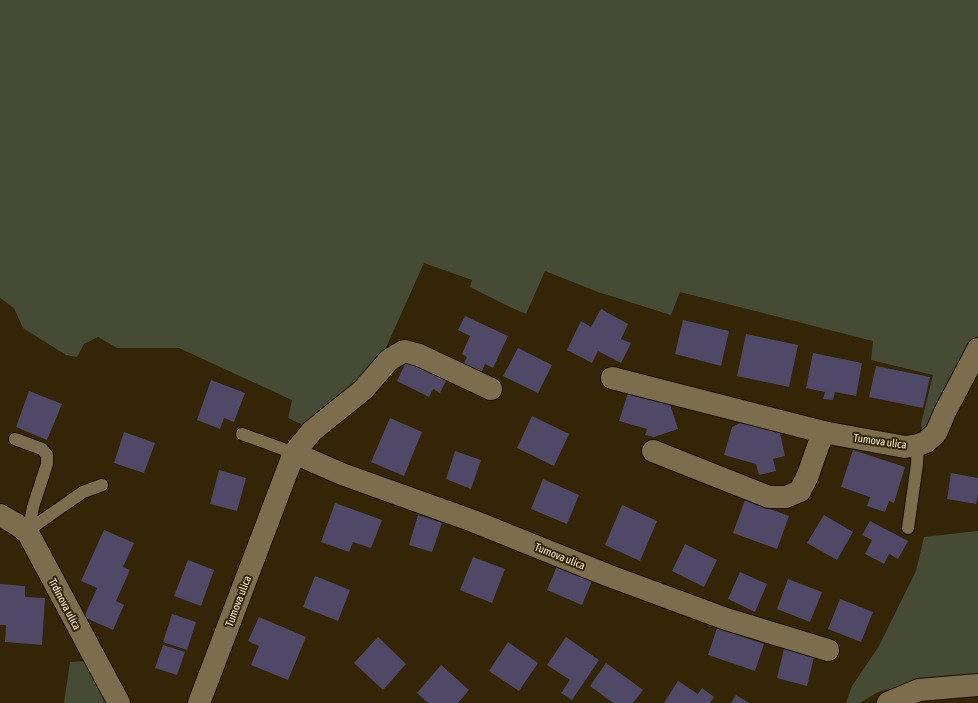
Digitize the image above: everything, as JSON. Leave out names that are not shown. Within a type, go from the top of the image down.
[{"type":"street","name":"Tumova ulica","points":[[612,378],[823,432],[905,447],[918,446],[926,442],[936,432],[978,349]]},
{"type":"street","name":"Tumova ulica","points":[[199,703],[294,453],[312,431],[363,390],[389,360],[404,351],[419,355],[492,389]]},
{"type":"street","points":[[653,451],[769,497],[786,497],[800,491],[808,475],[823,432]]},
{"type":"street","name":"Tumova ulica","points":[[294,453],[342,474],[473,520],[607,575],[726,619],[828,650]]},
{"type":"street","name":"Trdinova ulica","points":[[0,515],[28,533],[119,703]]},
{"type":"street","points":[[888,703],[919,690],[978,685]]},
{"type":"lane","points":[[242,434],[294,453]]},
{"type":"lane","points":[[15,439],[42,449],[47,455],[47,464],[28,533]]},
{"type":"lane","points":[[908,528],[918,446]]},
{"type":"lane","points":[[28,533],[37,524],[83,492],[102,485]]},
{"type":"green space","points":[[0,0],[978,0],[978,336],[966,356],[936,416],[922,433],[921,424],[933,375],[871,360],[873,341],[680,292],[671,315],[598,292],[545,271],[526,314],[470,287],[472,280],[424,263],[380,361],[366,375],[303,425],[288,418],[292,400],[179,348],[117,348],[98,337],[84,344],[77,357],[66,355],[23,328],[14,308],[0,298]]},
{"type":"green space","points":[[978,531],[978,676],[914,682],[878,692],[860,703],[846,703],[852,686],[879,646],[916,571],[924,537]]},
{"type":"green space","points":[[88,661],[112,703],[64,703],[70,662]]},
{"type":"building","points":[[601,309],[628,324],[621,339],[631,343],[621,363],[598,351],[592,363],[567,350],[581,321],[591,327]]},
{"type":"building","points":[[465,316],[508,336],[493,368],[485,364],[480,376],[462,367],[467,357],[462,354],[470,336],[458,330]]},
{"type":"building","points":[[683,320],[729,331],[721,366],[675,354]]},
{"type":"building","points":[[746,334],[798,345],[789,387],[737,376]]},
{"type":"building","points":[[518,348],[552,365],[538,393],[503,376]]},
{"type":"building","points":[[813,353],[862,363],[856,396],[835,392],[833,400],[823,399],[825,392],[806,388]]},
{"type":"building","points":[[407,360],[447,379],[440,393],[433,389],[429,397],[397,381]]},
{"type":"building","points":[[876,366],[930,377],[923,408],[869,397]]},
{"type":"building","points":[[211,380],[245,393],[234,422],[224,418],[220,429],[197,420]]},
{"type":"building","points":[[29,391],[62,404],[47,440],[16,427]]},
{"type":"building","points":[[628,393],[670,404],[678,429],[654,437],[645,435],[647,429],[619,421]]},
{"type":"building","points":[[532,416],[569,434],[554,466],[517,448]]},
{"type":"building","points":[[390,418],[422,432],[404,476],[371,462]]},
{"type":"building","points":[[742,422],[780,433],[785,456],[773,459],[776,471],[759,475],[756,464],[724,455],[732,427]]},
{"type":"building","points":[[124,432],[155,443],[144,473],[114,463]]},
{"type":"building","points":[[853,450],[905,467],[894,503],[889,501],[885,512],[867,506],[870,497],[841,487]]},
{"type":"building","points":[[455,451],[481,460],[471,489],[446,479]]},
{"type":"building","points":[[219,470],[246,478],[237,511],[210,504]]},
{"type":"building","points":[[951,473],[978,478],[978,495],[976,504],[947,499]]},
{"type":"building","points":[[543,479],[579,495],[567,524],[531,509]]},
{"type":"building","points":[[745,500],[789,516],[777,549],[733,533]]},
{"type":"building","points":[[335,503],[382,520],[371,548],[353,542],[349,552],[321,542]]},
{"type":"building","points":[[622,505],[657,521],[640,561],[605,545]]},
{"type":"building","points":[[418,515],[442,523],[432,552],[409,545]]},
{"type":"building","points":[[824,515],[853,532],[837,560],[807,543]]},
{"type":"building","points":[[870,521],[908,541],[898,559],[889,554],[884,564],[865,554],[872,540],[862,535]]},
{"type":"building","points":[[104,530],[134,543],[123,567],[130,570],[116,601],[124,605],[113,630],[84,617],[97,588],[81,581]]},
{"type":"building","points":[[685,544],[717,560],[704,587],[672,571]]},
{"type":"building","points":[[473,557],[505,569],[492,603],[460,590]]},
{"type":"building","points":[[188,560],[214,570],[201,606],[174,596]]},
{"type":"building","points":[[557,566],[592,581],[582,605],[547,590]]},
{"type":"building","points":[[740,572],[767,584],[755,612],[728,599]]},
{"type":"building","points":[[315,576],[350,590],[338,621],[303,607]]},
{"type":"building","points":[[788,579],[822,592],[810,622],[777,609]]},
{"type":"building","points":[[0,584],[25,586],[25,597],[45,598],[42,645],[5,642],[6,625],[0,625]]},
{"type":"building","points":[[840,599],[873,612],[861,642],[828,629]]},
{"type":"building","points":[[172,614],[196,622],[187,650],[163,642]]},
{"type":"building","points":[[259,617],[306,637],[288,680],[251,665],[259,646],[248,641]]},
{"type":"building","points":[[717,628],[764,644],[755,671],[708,655]]},
{"type":"building","points":[[378,637],[406,664],[383,690],[354,663]]},
{"type":"building","points":[[566,637],[599,660],[572,700],[561,693],[570,680],[547,665]]},
{"type":"building","points":[[508,642],[538,663],[519,691],[489,671]]},
{"type":"building","points":[[163,645],[185,652],[177,675],[155,668]]},
{"type":"building","points":[[784,649],[814,657],[807,686],[777,678]]},
{"type":"building","points":[[606,663],[643,690],[633,703],[613,703],[590,686]]},
{"type":"building","points":[[441,665],[469,690],[458,703],[428,703],[417,693]]},
{"type":"building","points":[[678,681],[698,694],[702,688],[714,697],[710,703],[664,703]]},
{"type":"building","points":[[736,695],[749,703],[731,703]]}]
